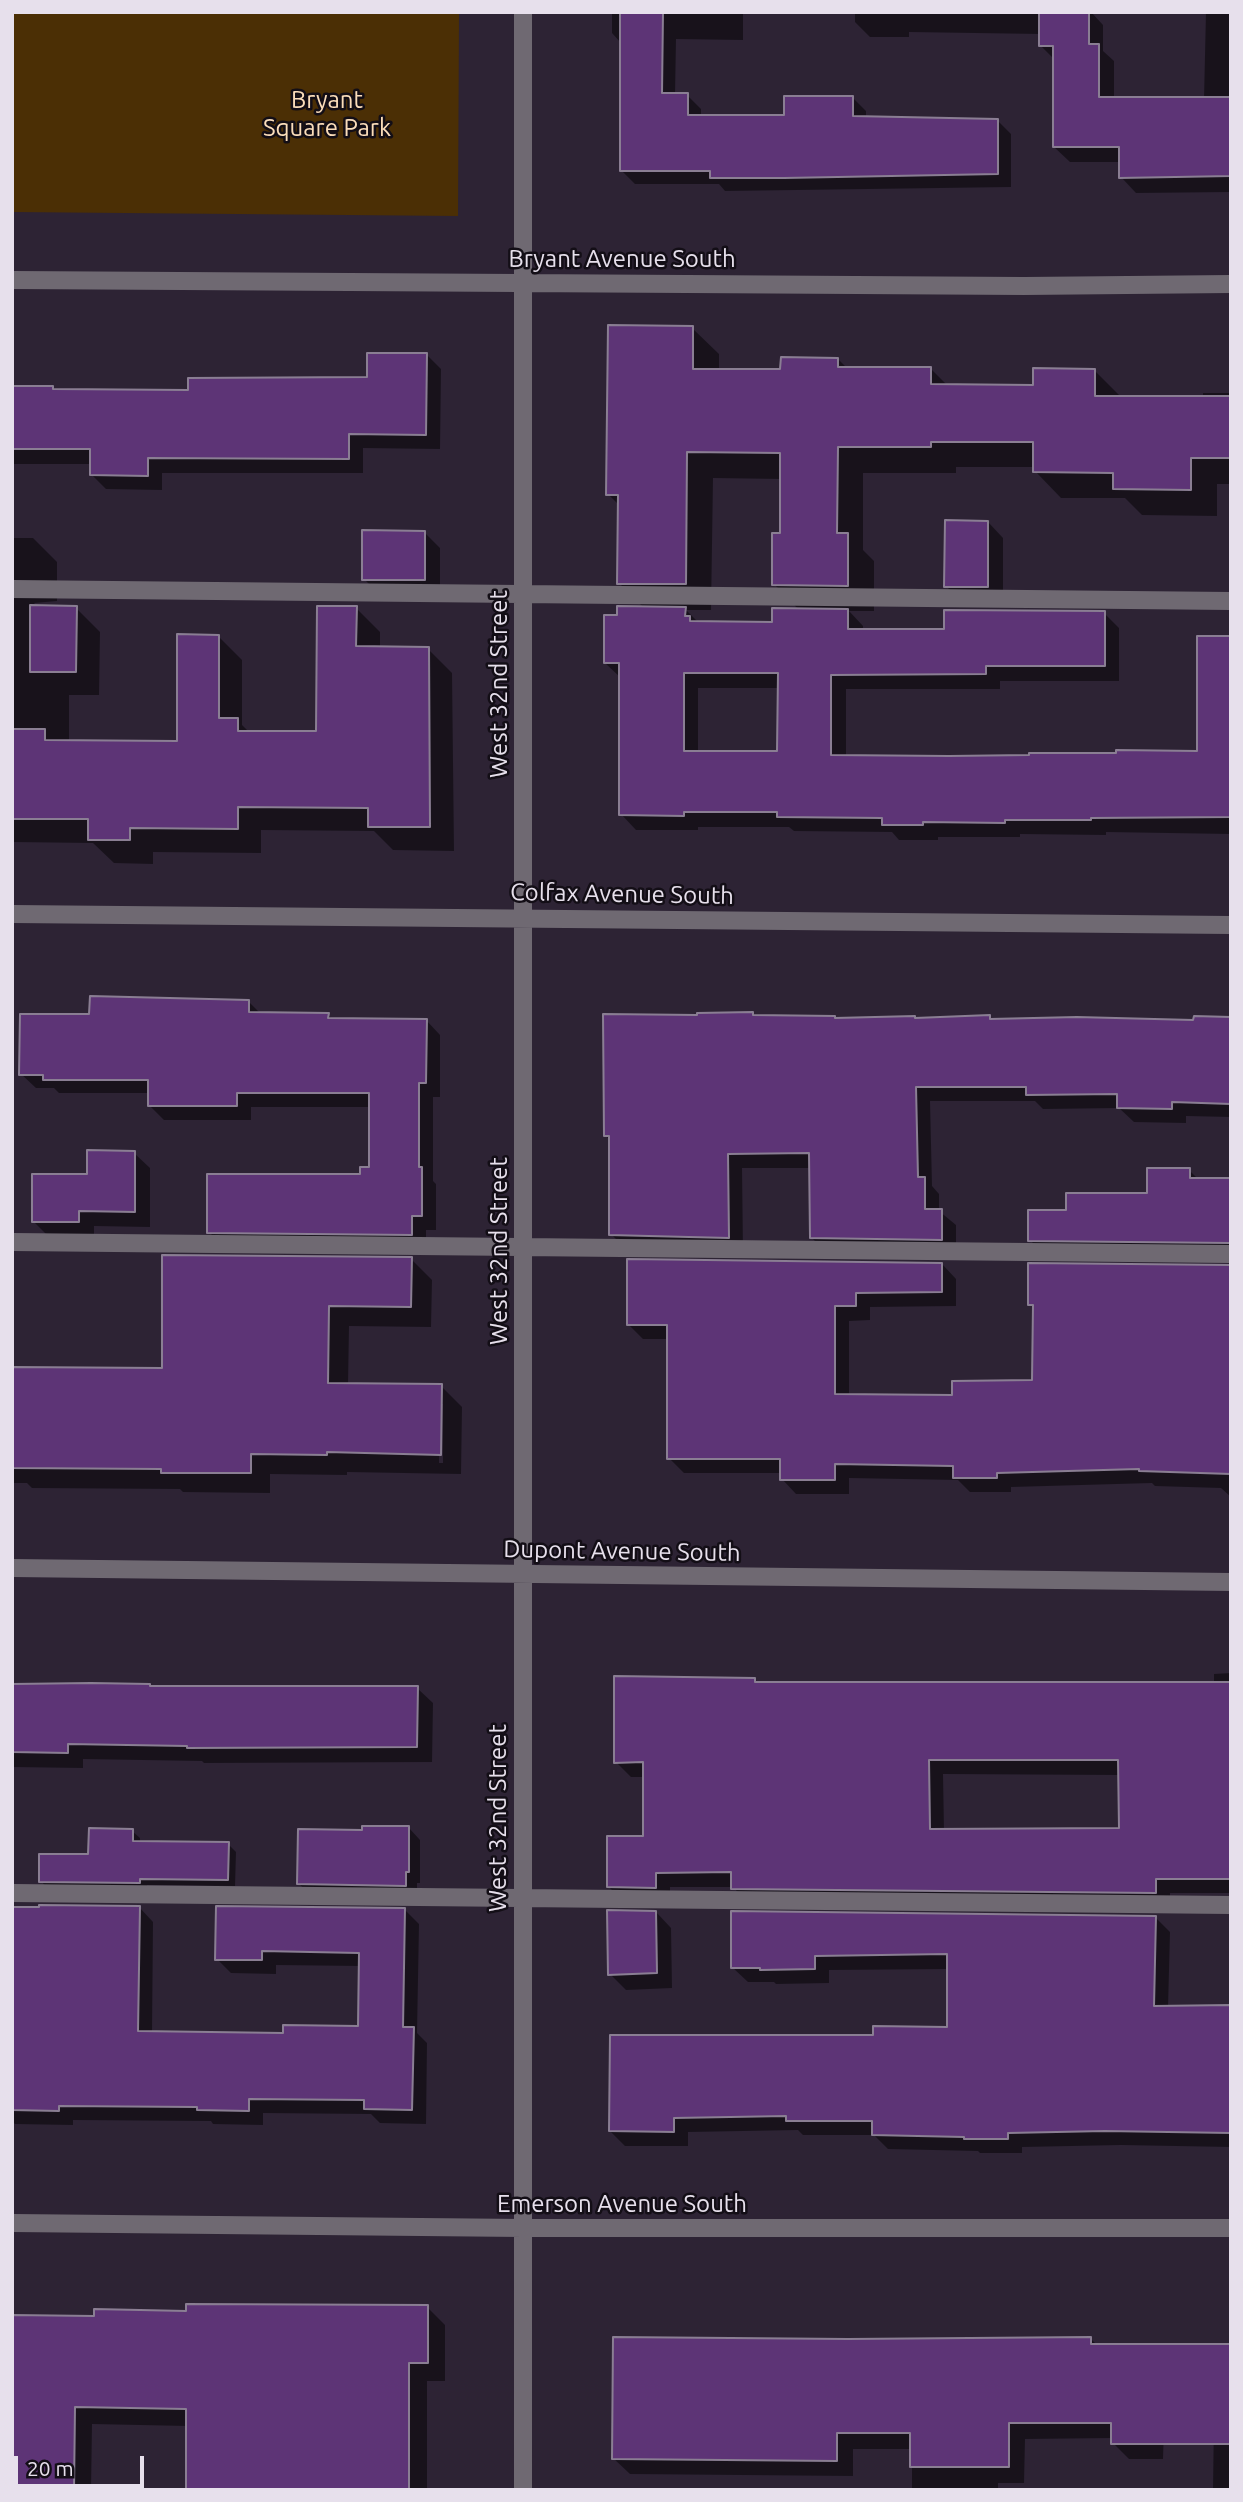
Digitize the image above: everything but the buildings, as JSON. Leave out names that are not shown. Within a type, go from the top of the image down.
[{"type":"street","name":"West 32nd Street","points":[[523,12],[523,2490]]},
{"type":"street","name":"Bryant Avenue South","points":[[12,280],[1024,286],[1231,284]]},
{"type":"street","points":[[12,589],[1231,601]]},
{"type":"street","name":"Colfax Avenue South","points":[[12,914],[1231,925]]},
{"type":"street","points":[[12,1242],[1231,1254]]},
{"type":"street","name":"Dupont Avenue South","points":[[12,1568],[1231,1582]]},
{"type":"street","points":[[12,1892],[1231,1905]]},
{"type":"street","name":"Emerson Avenue South","points":[[12,2223],[523,2228],[1231,2228]]},
{"type":"green space","name":"Bryant Square Park","points":[[12,12],[459,12],[458,216],[12,212]]}]
